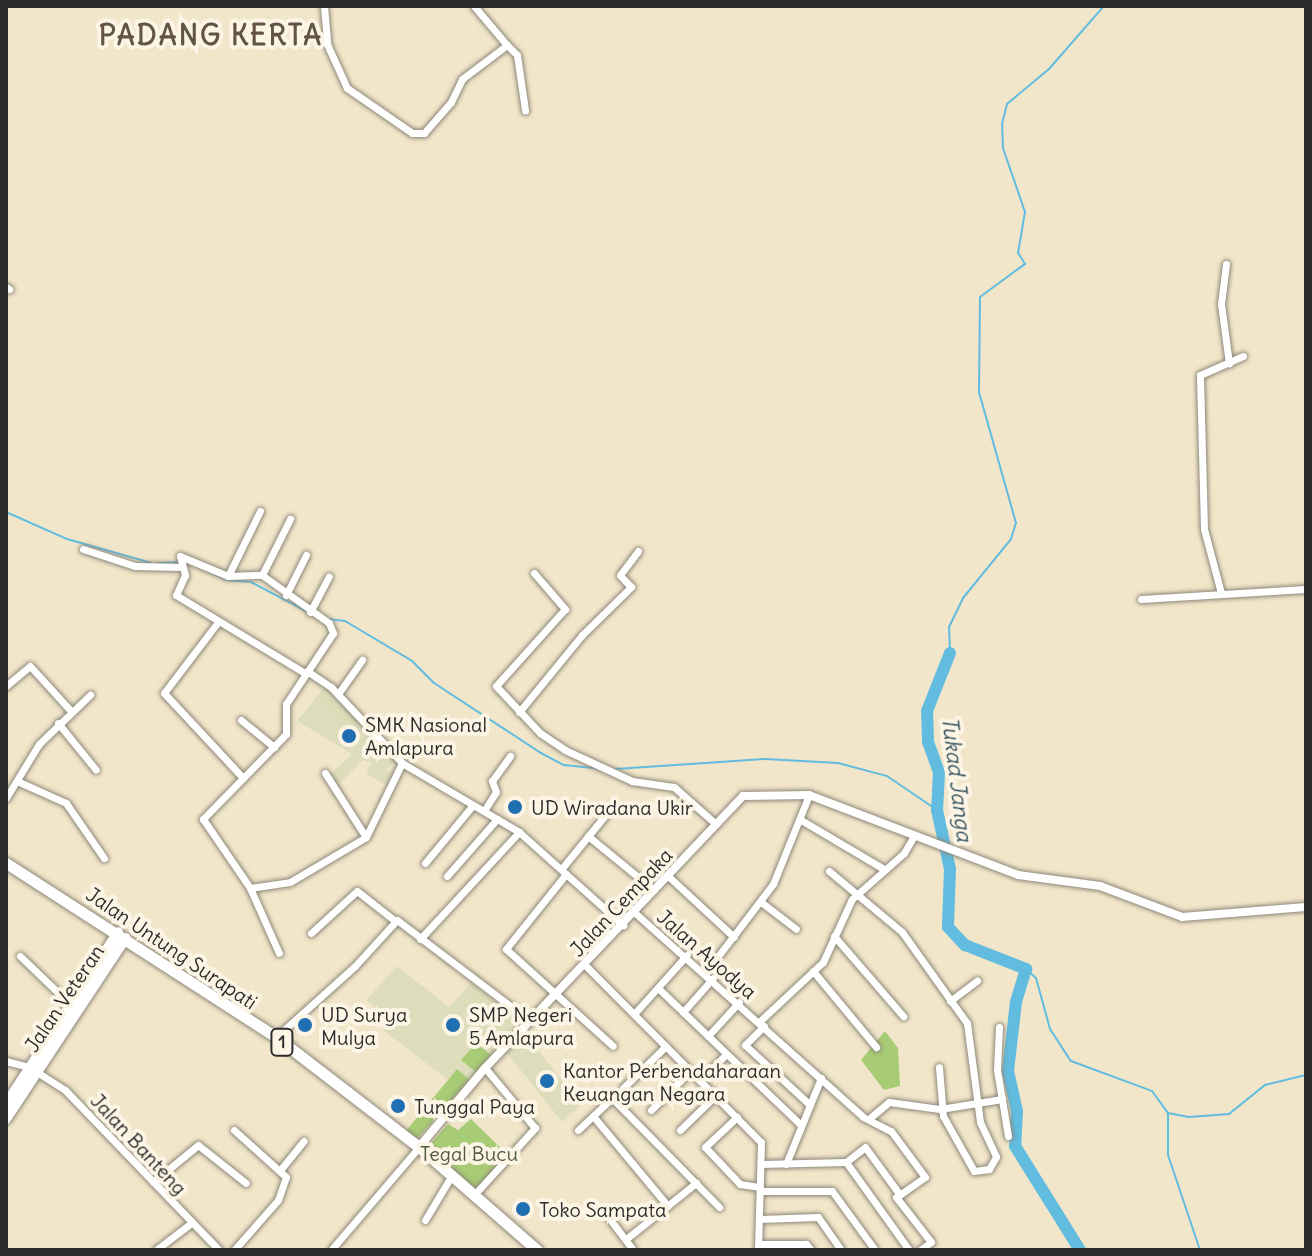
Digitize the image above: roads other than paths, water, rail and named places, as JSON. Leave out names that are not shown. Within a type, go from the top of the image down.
[{"type":"highway","name":"Jalan Untung Surapati","points":[[6,863],[276,1037],[419,1147],[537,1250]]},
{"type":"main road","name":"Jalan Veteran","points":[[6,1119],[71,1005],[122,935]]},
{"type":"main road","name":"Jalan Veteran","points":[[6,1104],[33,1069],[122,935]]},
{"type":"street","points":[[324,6],[327,44],[347,88],[415,134],[424,133],[443,111],[462,79],[507,45]]},
{"type":"street","points":[[474,6],[517,55],[525,110]]},
{"type":"street","points":[[1226,264],[1221,304],[1229,363]]},
{"type":"street","points":[[1221,593],[1204,529],[1200,375],[1243,356]]},
{"type":"street","points":[[228,576],[260,511]]},
{"type":"street","points":[[262,575],[290,519]]},
{"type":"street","points":[[83,549],[135,566],[181,563],[189,557],[228,576],[262,575],[333,630],[286,704],[289,729],[203,819],[250,888],[279,953]]},
{"type":"street","points":[[519,712],[582,635],[631,587],[620,575],[638,551]]},
{"type":"street","points":[[286,595],[306,555]]},
{"type":"street","points":[[181,563],[184,579],[177,598],[306,672],[338,694],[402,763],[519,832],[623,925]]},
{"type":"street","points":[[534,573],[565,609],[496,686],[540,733],[602,769],[632,781],[674,787],[716,824]]},
{"type":"street","points":[[310,612],[329,577]]},
{"type":"street","points":[[1141,599],[1306,589]]},
{"type":"street","points":[[218,622],[164,693],[242,777]]},
{"type":"street","points":[[338,694],[362,660]]},
{"type":"street","points":[[6,686],[30,666],[71,711]]},
{"type":"street","points":[[6,798],[58,723],[90,695]]},
{"type":"street","points":[[241,720],[274,747]]},
{"type":"street","points":[[58,723],[96,770]]},
{"type":"street","points":[[484,811],[496,792],[492,781],[510,756]]},
{"type":"street","points":[[250,888],[290,882],[366,837],[402,763]]},
{"type":"street","points":[[325,773],[366,837]]},
{"type":"street","points":[[17,781],[66,803],[104,858]]},
{"type":"street","points":[[706,972],[761,902],[801,820],[809,795]]},
{"type":"street","name":"Jalan Cempaka","points":[[419,1147],[485,1068],[743,796],[809,795],[1034,879],[1100,886],[1182,917],[1306,907]]},
{"type":"street","points":[[425,863],[473,805]]},
{"type":"street","points":[[612,807],[506,945],[507,952],[613,1046]]},
{"type":"street","points":[[447,876],[497,819]]},
{"type":"street","points":[[801,820],[884,869]]},
{"type":"street","points":[[420,939],[519,832]]},
{"type":"street","points":[[588,836],[654,890]]},
{"type":"street","name":"Jalan Ayodya","points":[[762,1024],[813,971],[856,893],[904,853],[914,836]]},
{"type":"street","points":[[829,871],[902,932],[971,1030],[982,1131],[996,1157],[981,1172],[974,1171],[940,1109],[939,1067]]},
{"type":"street","points":[[667,875],[734,937]]},
{"type":"street","points":[[311,933],[359,891],[530,1021]]},
{"type":"street","points":[[761,902],[796,929]]},
{"type":"street","name":"Jalan Ayodya","points":[[634,912],[713,978],[863,1117],[871,1117],[891,1131],[925,1177],[900,1195]]},
{"type":"street","points":[[276,1037],[355,966],[394,920]]},
{"type":"street","points":[[834,936],[903,1016]]},
{"type":"street","points":[[634,1014],[687,955]]},
{"type":"street","points":[[20,956],[71,1005]]},
{"type":"street","points":[[584,964],[761,1142],[758,1247],[806,1244],[811,1250]]},
{"type":"street","points":[[813,971],[876,1047]]},
{"type":"street","points":[[683,1012],[713,978]]},
{"type":"street","points":[[950,1001],[977,981]]},
{"type":"street","points":[[658,988],[801,1125]]},
{"type":"street","points":[[708,1036],[739,1002]]},
{"type":"street","points":[[762,1024],[745,1045],[810,1105]]},
{"type":"street","points":[[999,1027],[1002,1099],[1008,1136]]},
{"type":"street","points":[[623,1088],[666,1046]]},
{"type":"street","points":[[700,1081],[725,1055]]},
{"type":"street","points":[[6,1061],[33,1069]]},
{"type":"street","points":[[474,1195],[535,1128],[485,1068]]},
{"type":"street","name":"Jalan Banteng","points":[[33,1069],[84,1107],[219,1250]]},
{"type":"street","points":[[651,1110],[690,1071]]},
{"type":"street","points":[[786,1164],[821,1078]]},
{"type":"street","points":[[680,1130],[715,1096]]},
{"type":"street","points":[[578,1130],[612,1098],[719,1207]]},
{"type":"street","points":[[871,1117],[889,1102],[940,1109],[1002,1099]]},
{"type":"street","points":[[593,1116],[668,1206]]},
{"type":"street","points":[[737,1117],[705,1147],[740,1184],[760,1189],[832,1191],[875,1250]]},
{"type":"street","points":[[234,1130],[281,1169],[284,1192],[234,1250]]},
{"type":"street","points":[[281,1169],[304,1141]]},
{"type":"street","points":[[153,1182],[198,1145],[246,1183]]},
{"type":"street","points":[[331,1250],[419,1147]]},
{"type":"street","points":[[761,1164],[846,1162],[865,1147],[931,1242],[920,1250]]},
{"type":"street","points":[[846,1162],[909,1250]]},
{"type":"street","points":[[425,1220],[452,1175]]},
{"type":"street","points":[[626,1239],[696,1183]]},
{"type":"street","points":[[759,1219],[818,1217],[841,1250]]},
{"type":"street","points":[[609,1218],[633,1250]]},
{"type":"street","points":[[156,1250],[191,1223]]},
{"type":"waterway","name":"Tukad Janga","points":[[950,653],[949,627],[963,598],[1011,539],[1016,523],[979,392],[980,297],[1025,264],[1018,253],[1025,212],[1003,148],[1002,124],[1007,104],[1049,69],[1104,6]]},
{"type":"waterway","points":[[6,512],[67,539],[151,563]]},
{"type":"waterway","points":[[158,563],[179,562]]},
{"type":"waterway","points":[[197,566],[227,580],[251,582],[317,617]]},
{"type":"waterway","points":[[328,619],[345,621],[412,661],[434,683],[541,753],[564,765],[600,769]]},
{"type":"waterway","name":"Tukad Janga","points":[[950,653],[927,711],[928,742],[939,773],[937,810],[950,869],[948,927],[965,945],[1026,969],[1016,1002],[1008,1071],[1017,1111],[1015,1146],[1080,1250]]},
{"type":"waterway","points":[[615,769],[765,759],[838,763],[887,776],[937,810]]},
{"type":"waterway","points":[[1026,969],[1036,978],[1050,1029],[1071,1061],[1152,1091],[1168,1113],[1189,1117],[1229,1114],[1265,1085],[1306,1075]]},
{"type":"waterway","points":[[1168,1114],[1168,1155],[1200,1250]]},
{"type":"place","name":"SMK Nasional Amlapura","points":[[349,736]]},
{"type":"place","name":"UD Wiradana Ukir","points":[[515,807]]},
{"type":"place","name":"UD Surya Mulya","points":[[305,1025]]},
{"type":"place","name":"SMP Negeri 5 Amlapura","points":[[453,1025]]},
{"type":"place","name":"Kantor Perbendaharaan Keuangan Negara","points":[[547,1081]]},
{"type":"place","name":"Tunggal Paya","points":[[398,1106]]},
{"type":"place","name":"Toko Sampata","points":[[523,1209]]},
{"type":"district","name":"PADANG KERTA","points":[[211,35]]},
{"type":"park label","name":"Tegal Bucu","points":[[469,1153]]}]
